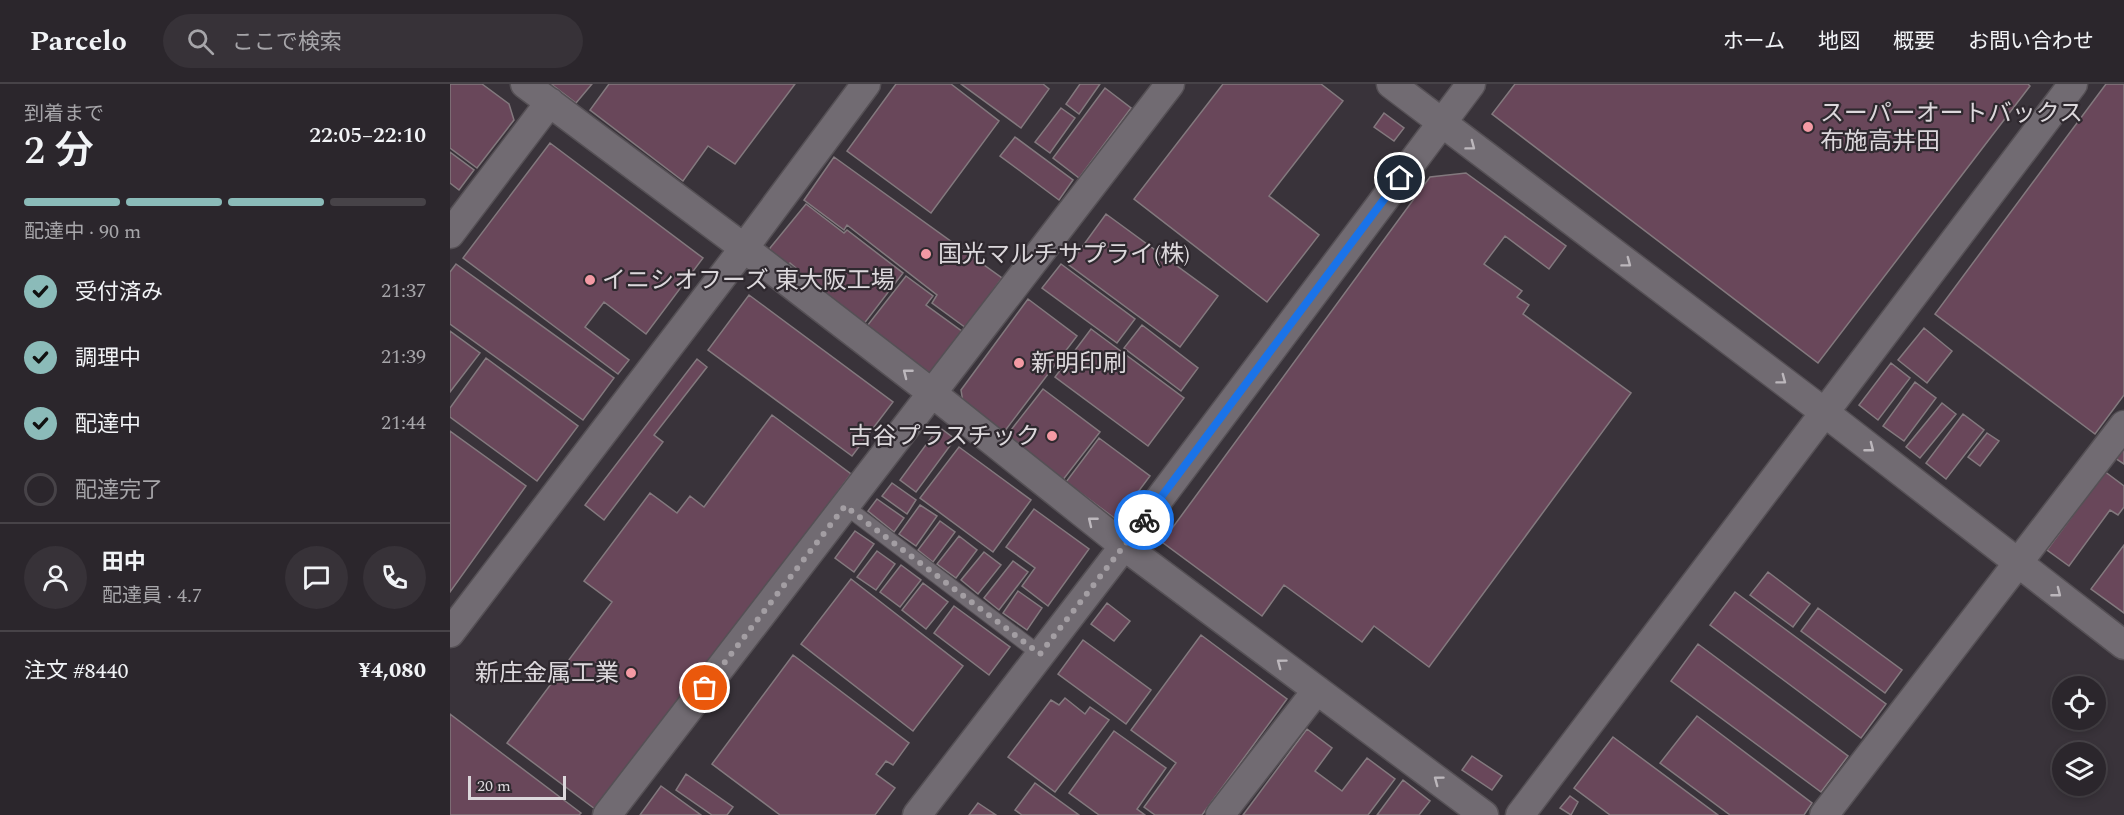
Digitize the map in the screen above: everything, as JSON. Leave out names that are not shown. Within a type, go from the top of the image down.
[{"type":"street","points":[[525,84],[744,248],[932,393],[1124,546],[1484,815]]},
{"type":"street","points":[[450,633],[744,248],[866,84]]},
{"type":"street","points":[[607,815],[1170,84]]},
{"type":"street","points":[[1391,84],[1824,412],[2124,645]]},
{"type":"street","points":[[917,815],[1124,546],[1471,84]]},
{"type":"street","points":[[1520,815],[2073,84]]},
{"type":"street","points":[[450,234],[549,102]]},
{"type":"street","points":[[1824,815],[2124,425]]},
{"type":"street","points":[[1220,815],[1317,690]]},
{"type":"lane","points":[[845,506],[1040,654]]},
{"type":"building","points":[[450,84],[482,84],[509,104],[514,120],[477,168],[450,148]]},
{"type":"building","points":[[551,84],[592,84],[576,103]]},
{"type":"building","points":[[609,84],[795,84],[735,164],[708,146],[683,181],[590,110]]},
{"type":"building","points":[[896,84],[951,84],[999,121],[931,213],[847,151]]},
{"type":"building","points":[[961,84],[1043,84],[1049,89],[1021,128]]},
{"type":"building","points":[[1080,84],[1100,84],[1079,114],[1066,104]]},
{"type":"building","points":[[1223,84],[1321,84],[1343,101],[1269,196],[1319,235],[1267,302],[1134,199]]},
{"type":"building","points":[[1515,84],[2028,84],[2030,86],[1818,363],[1492,114]]},
{"type":"building","points":[[2106,84],[2124,84],[2124,395],[2095,434],[1935,314]]},
{"type":"building","points":[[1105,88],[1131,108],[1079,178],[1053,158]]},
{"type":"building","points":[[1061,108],[1075,118],[1050,153],[1035,142]]},
{"type":"building","points":[[1384,113],[1404,128],[1394,141],[1374,127]]},
{"type":"building","points":[[1015,137],[1073,180],[1059,200],[1000,156]]},
{"type":"building","name":"イニシオフーズ 東大阪工場","points":[[550,143],[703,258],[646,334],[604,302],[585,327],[629,360],[618,374],[463,258]]},
{"type":"building","points":[[450,152],[474,170],[459,190],[450,183]]},
{"type":"building","name":"国光マルチサプライ(株)","points":[[834,157],[1002,278],[966,328],[932,303],[937,295],[847,225],[844,230],[804,200]]},
{"type":"building","points":[[1466,173],[1566,246],[1549,269],[1505,236],[1484,264],[1522,291],[1517,297],[1529,305],[1523,314],[1631,393],[1429,667],[1374,626],[1362,642],[1284,585],[1262,616],[1162,542],[1430,177]]},
{"type":"building","points":[[806,204],[844,233],[847,230],[903,273],[863,325],[793,271],[796,268],[790,263],[784,270],[771,257],[770,248]]},
{"type":"building","points":[[1106,214],[1218,296],[1180,347],[1069,265]]},
{"type":"building","points":[[456,264],[614,378],[583,420],[450,324],[450,272]]},
{"type":"building","points":[[1061,264],[1135,319],[1117,343],[1042,288]]},
{"type":"building","name":"新明印刷","points":[[906,276],[933,296],[926,305],[963,332],[931,374],[867,326]]},
{"type":"building","points":[[749,295],[893,402],[852,456],[708,350]]},
{"type":"building","name":"新明印刷","points":[[1028,299],[1077,336],[1001,436],[964,408],[961,390]]},
{"type":"building","points":[[1142,325],[1198,368],[1181,391],[1124,348]]},
{"type":"building","points":[[1924,328],[1952,351],[1927,383],[1898,360]]},
{"type":"building","points":[[1091,329],[1184,398],[1148,446],[1055,377]]},
{"type":"building","points":[[450,331],[480,353],[450,392]]},
{"type":"building","points":[[486,358],[578,426],[537,481],[450,417],[450,408]]},
{"type":"building","points":[[697,359],[707,367],[654,435],[663,442],[604,520],[585,505]]},
{"type":"building","points":[[1891,363],[1910,378],[1878,420],[1859,405]]},
{"type":"building","points":[[1915,382],[1936,398],[1904,441],[1883,426]]},
{"type":"building","name":"古谷プラスチック","points":[[1043,389],[1100,432],[1062,481],[1004,439]]},
{"type":"building","points":[[1942,403],[1956,414],[1920,458],[1906,447]]},
{"type":"building","points":[[1963,414],[1984,430],[1946,479],[1926,463]]},
{"type":"building","name":"新庄金属工業","points":[[772,415],[851,474],[599,812],[507,743],[612,602],[584,581],[650,493],[677,513],[690,496],[704,507]]},
{"type":"building","points":[[939,427],[955,439],[916,492],[900,480]]},
{"type":"building","points":[[450,431],[526,486],[450,592]]},
{"type":"building","points":[[1987,433],[1999,441],[1980,466],[1968,457]]},
{"type":"building","points":[[1099,438],[1150,476],[1117,520],[1066,482]]},
{"type":"building","points":[[2124,446],[2124,464],[2115,458]]},
{"type":"building","points":[[959,447],[1031,500],[993,552],[920,498]]},
{"type":"building","points":[[2100,468],[2124,486],[2124,507],[2118,515],[2110,510],[2069,566],[2047,550],[2087,496]]},
{"type":"building","points":[[892,483],[916,500],[907,514],[882,496]]},
{"type":"building","points":[[877,499],[904,518],[894,532],[868,511]]},
{"type":"building","points":[[920,505],[937,516],[916,546],[899,534]]},
{"type":"building","points":[[1034,509],[1089,549],[1048,606],[1022,586],[1035,568],[1006,547]]},
{"type":"building","points":[[940,521],[955,532],[933,562],[918,550]]},
{"type":"building","points":[[855,531],[874,544],[854,572],[835,558]]},
{"type":"building","points":[[959,536],[977,550],[956,578],[937,564]]},
{"type":"building","points":[[2124,545],[2124,613],[2091,589]]},
{"type":"building","points":[[877,551],[895,564],[876,590],[857,577]]},
{"type":"building","points":[[984,552],[1001,565],[978,594],[961,580]]},
{"type":"building","points":[[1013,561],[1028,572],[999,610],[984,598]]},
{"type":"building","points":[[901,565],[921,580],[900,607],[880,592]]},
{"type":"building","points":[[1768,572],[1810,604],[1793,627],[1750,595]]},
{"type":"building","points":[[851,579],[963,666],[913,731],[801,644]]},
{"type":"building","points":[[923,583],[948,602],[926,629],[902,610]]},
{"type":"building","points":[[1018,591],[1042,608],[1027,630],[1003,613]]},
{"type":"building","points":[[1735,592],[1886,704],[1861,738],[1710,625]]},
{"type":"building","points":[[1107,603],[1130,621],[1114,641],[1091,624]]},
{"type":"building","points":[[954,606],[1010,647],[989,675],[934,633]]},
{"type":"building","points":[[1818,608],[1902,670],[1885,693],[1801,631]]},
{"type":"building","points":[[1201,635],[1287,699],[1202,815],[1155,815],[1144,807],[1176,763],[1131,730]]},
{"type":"building","points":[[1083,640],[1151,690],[1126,724],[1058,674]]},
{"type":"building","points":[[1698,644],[1848,756],[1821,792],[1671,681]]},
{"type":"building","points":[[793,655],[909,743],[893,765],[886,761],[876,774],[895,788],[875,815],[780,815],[712,764]]},
{"type":"building","points":[[1065,698],[1085,714],[1090,707],[1109,720],[1055,792],[1008,757],[1051,700],[1059,705]]},
{"type":"building","points":[[450,714],[581,813],[579,815],[450,815]]},
{"type":"building","points":[[1697,716],[1812,803],[1804,815],[1730,815],[1660,763]]},
{"type":"building","points":[[1307,729],[1332,748],[1315,771],[1342,791],[1367,758],[1395,779],[1368,815],[1243,815]]},
{"type":"building","points":[[1114,731],[1166,768],[1137,809],[1145,815],[1099,815],[1069,793]]},
{"type":"building","points":[[1613,737],[1718,815],[1610,815],[1574,788]]},
{"type":"building","points":[[1472,756],[1502,776],[1492,790],[1462,770]]},
{"type":"building","points":[[686,774],[733,807],[727,815],[712,815],[676,790]]},
{"type":"building","points":[[1403,780],[1430,801],[1419,815],[1377,815]]},
{"type":"building","points":[[1035,783],[1079,815],[1022,815],[1015,810]]},
{"type":"building","points":[[661,786],[701,815],[640,815]]},
{"type":"building","points":[[1570,796],[1578,802],[1571,815],[1560,808]]},
{"type":"building","points":[[978,803],[996,815],[969,815]]},
{"type":"way so far","points":[[705,688],[845,506],[1040,654],[1144,520]]},
{"type":"place","name":"スーパーオートバックス 布施高井田","points":[[1808,127]]},
{"type":"place","name":"国光マルチサプライ(株)","points":[[926,254]]},
{"type":"place","name":"イニシオフーズ 東大阪工場","points":[[590,280]]},
{"type":"place","name":"新明印刷","points":[[1019,363]]},
{"type":"place","name":"古谷プラスチック","points":[[1052,436]]},
{"type":"place","name":"新庄金属工業","points":[[631,673]]},
{"type":"route","points":[[1144,520],[1400,178]]}]
